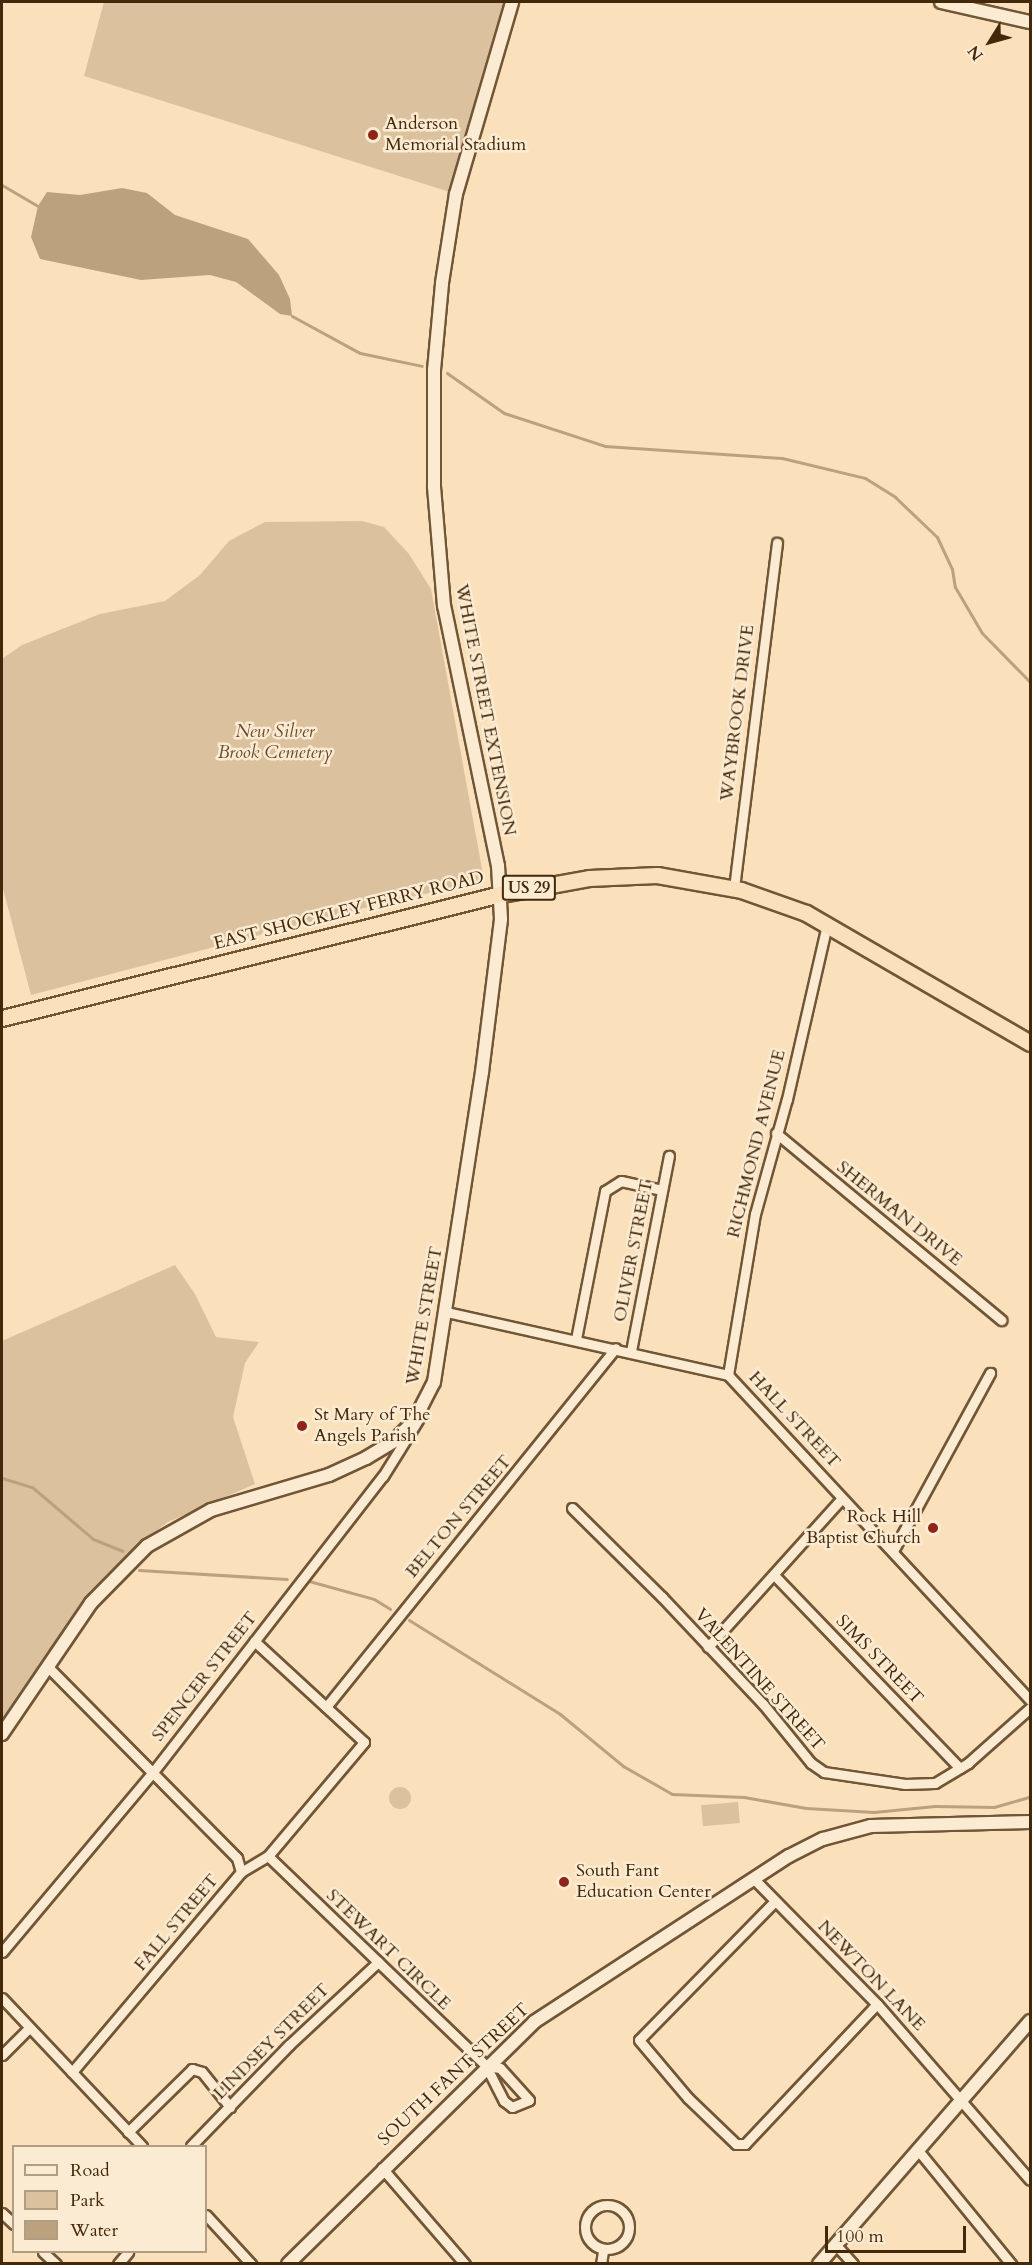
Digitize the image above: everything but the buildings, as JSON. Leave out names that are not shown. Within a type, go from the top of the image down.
[{"type":"highway","name":"EAST SHOCKLEY FERRY ROAD","points":[[2,1018],[501,894],[590,878],[673,877],[734,888],[827,924],[1030,1043]]},
{"type":"street","name":"WHITE STREET EXTENSION","points":[[501,894],[444,606],[433,427],[436,341],[450,226],[482,92],[512,2]]},
{"type":"street","points":[[941,2],[1030,22]]},
{"type":"street","name":"WAYBROOK DRIVE","points":[[734,888],[777,543]]},
{"type":"street","name":"WHITE STREET","points":[[2,1734],[91,1603],[132,1558],[156,1540],[212,1510],[346,1468],[394,1441],[421,1412],[438,1368],[447,1312],[498,955],[501,894]]},
{"type":"street","name":"RICHMOND AVENUE","points":[[728,1375],[755,1214],[827,924]]},
{"type":"street","name":"SHERMAN DRIVE","points":[[776,1133],[1001,1320]]},
{"type":"street","name":"OLIVER STREET","points":[[631,1351],[669,1156]]},
{"type":"street","points":[[576,1339],[605,1191],[621,1181],[662,1190]]},
{"type":"street","name":"HALL STREET","points":[[447,1312],[631,1351],[728,1375],[1030,1700]]},
{"type":"street","name":"BELTON STREET","points":[[326,1707],[616,1348]]},
{"type":"street","points":[[894,1551],[990,1373]]},
{"type":"street","name":"SPENCER STREET","points":[[2,1952],[153,1772],[396,1459],[421,1412]]},
{"type":"street","points":[[708,1647],[842,1498]]},
{"type":"street","name":"VALENTINE STREET","points":[[572,1508],[708,1647],[811,1763],[824,1772],[924,1785],[946,1779],[1030,1708]]},
{"type":"street","name":"SIMS STREET","points":[[774,1575],[960,1768]]},
{"type":"street","points":[[241,1872],[268,1856],[364,1742],[254,1641]]},
{"type":"street","name":"FALL STREET","points":[[49,1668],[237,1858],[241,1872],[72,2072]]},
{"type":"street","name":"SOUTH FANT STREET","points":[[288,2264],[382,2168],[534,2022],[753,1878],[811,1844],[859,1828],[896,1823],[1030,1822]]},
{"type":"street","name":"STEWART CIRCLE","points":[[268,1856],[486,2066],[504,2101],[512,2107],[529,2100],[500,2068],[486,2066]]},
{"type":"street","name":"NEWTON LANE","points":[[753,1878],[877,2004],[962,2098],[1030,2180]]},
{"type":"street","points":[[775,1901],[639,2040],[688,2098],[736,2144],[746,2144],[877,2004]]},
{"type":"street","name":"LINDSEY STREET","points":[[192,2145],[289,2045],[378,1962]]},
{"type":"street","points":[[2,1998],[141,2145]]},
{"type":"street","points":[[819,2264],[916,2149],[1030,2021]]},
{"type":"street","points":[[2,2055],[30,2028]]},
{"type":"street","points":[[128,2132],[192,2069],[202,2072],[230,2107]]},
{"type":"street","points":[[916,2149],[1007,2262]]},
{"type":"street","points":[[382,2168],[465,2264]]},
{"type":"street","points":[[602,2205],[622,2210],[629,2226],[626,2240],[603,2251],[588,2236],[585,2226],[591,2213],[602,2205]]},
{"type":"street","points":[[207,2216],[251,2264]]},
{"type":"street","points":[[835,2244],[853,2264]]},
{"type":"street","points":[[601,2264],[603,2251]]},
{"type":"green space","name":"Anderson Memorial Stadium","points":[[104,2],[517,2],[456,194],[84,76]]},
{"type":"green space","name":"New Silver Brook Cemetery","points":[[362,521],[384,527],[409,554],[431,589],[484,880],[351,911],[31,995],[2,885],[2,659],[22,645],[100,614],[165,601],[200,575],[229,541],[265,522]]},
{"type":"green space","points":[[175,1265],[195,1294],[216,1337],[259,1342],[245,1363],[233,1417],[255,1484],[168,1522],[136,1546],[105,1578],[2,1729],[2,1341]]},
{"type":"green space","points":[[400,1787],[408,1790],[411,1798],[408,1806],[400,1809],[392,1806],[389,1798],[392,1790]]},
{"type":"green space","points":[[738,1802],[740,1823],[703,1826],[701,1805]]},
{"type":"water","points":[[122,188],[147,193],[175,215],[248,239],[279,275],[290,299],[292,316],[280,314],[236,282],[210,275],[141,280],[40,259],[31,237],[38,206],[47,192],[80,195]]},
{"type":"waterway","points":[[2,185],[38,206]]},
{"type":"waterway","points":[[292,316],[360,353],[422,366]]},
{"type":"waterway","points":[[447,373],[504,413],[605,446],[782,458],[865,478],[895,497],[937,537],[952,569],[955,587],[982,633],[1030,682]]},
{"type":"waterway","points":[[2,1478],[32,1487],[93,1539],[123,1551]]},
{"type":"waterway","points":[[139,1570],[287,1579]]},
{"type":"waterway","points":[[309,1581],[374,1599],[390,1609]]},
{"type":"waterway","points":[[409,1620],[560,1714],[623,1766],[672,1794],[744,1797],[806,1808],[874,1812],[935,1806],[994,1807],[1030,1797]]},
{"type":"place","name":"Anderson Memorial Stadium","points":[[373,135]]},
{"type":"place","name":"St Mary of The Angels Parish","points":[[302,1426]]},
{"type":"place","name":"Rock Hill Baptist Church","points":[[933,1528]]},
{"type":"place","name":"South Fant Education Center","points":[[564,1882]]}]
